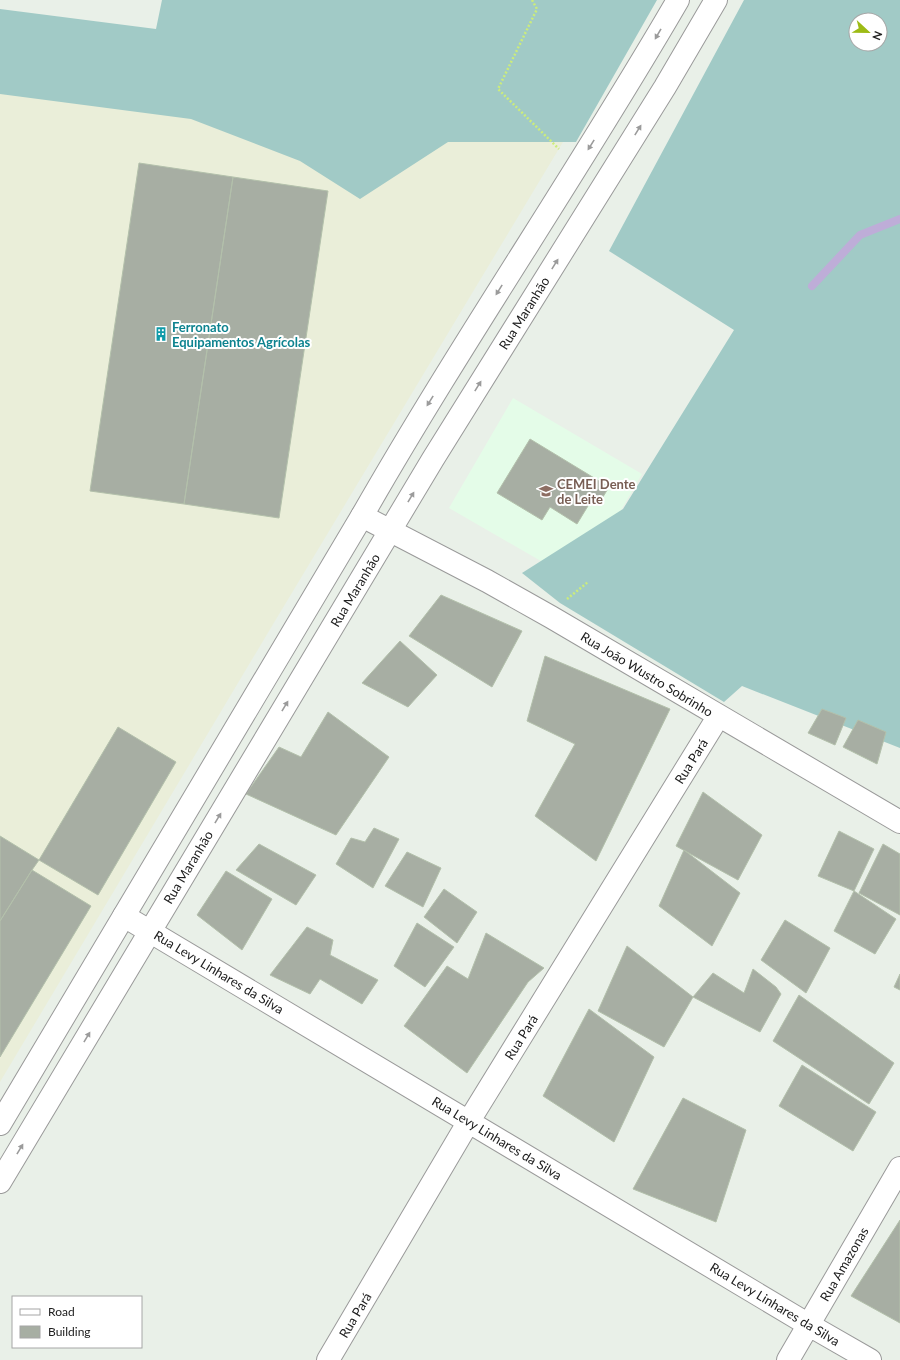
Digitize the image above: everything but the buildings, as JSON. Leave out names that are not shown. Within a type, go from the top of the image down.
[{"type":"street","points":[[0,1124],[362,516],[403,444],[636,72],[678,0]]},
{"type":"street","name":"Rua Maranhão","points":[[1,1180],[433,459],[665,87],[716,0]]},
{"type":"street","points":[[636,72],[665,87]]},
{"type":"street","points":[[513,269],[541,286]]},
{"type":"street","name":"Rua João Wustro Sobrinho","points":[[362,516],[487,581],[900,822]]},
{"type":"street","points":[[275,662],[302,677]]},
{"type":"street","name":"Rua Pará","points":[[328,1360],[469,1121],[718,717]]},
{"type":"street","name":"Rua Levy Linhares da Silva","points":[[124,916],[870,1360]]},
{"type":"street","name":"Rua Amazonas","points":[[788,1360],[900,1168]]},
{"type":"path","points":[[532,0],[537,9],[498,89],[577,167]]},
{"type":"shaded area","points":[[162,0],[657,0],[576,142],[448,142],[360,199],[300,161],[191,119],[0,94],[0,9],[156,29]]},
{"type":"shaded area","points":[[744,0],[900,0],[900,748],[742,686],[724,702],[560,603],[522,573],[623,509],[734,330],[609,251]]},
{"type":"shaded area","points":[[0,84],[569,132],[0,1082]]},
{"type":"shaded area","name":"CEMEI Dente de Leite","points":[[513,398],[642,474],[579,583],[449,508]]},
{"type":"waterway","points":[[812,286],[860,235],[900,219]]},
{"type":"place","name":"Ferronato Equipamentos Agrícolas","points":[[161,334]]},
{"type":"place","name":"CEMEI Dente de Leite","points":[[546,491]]}]
